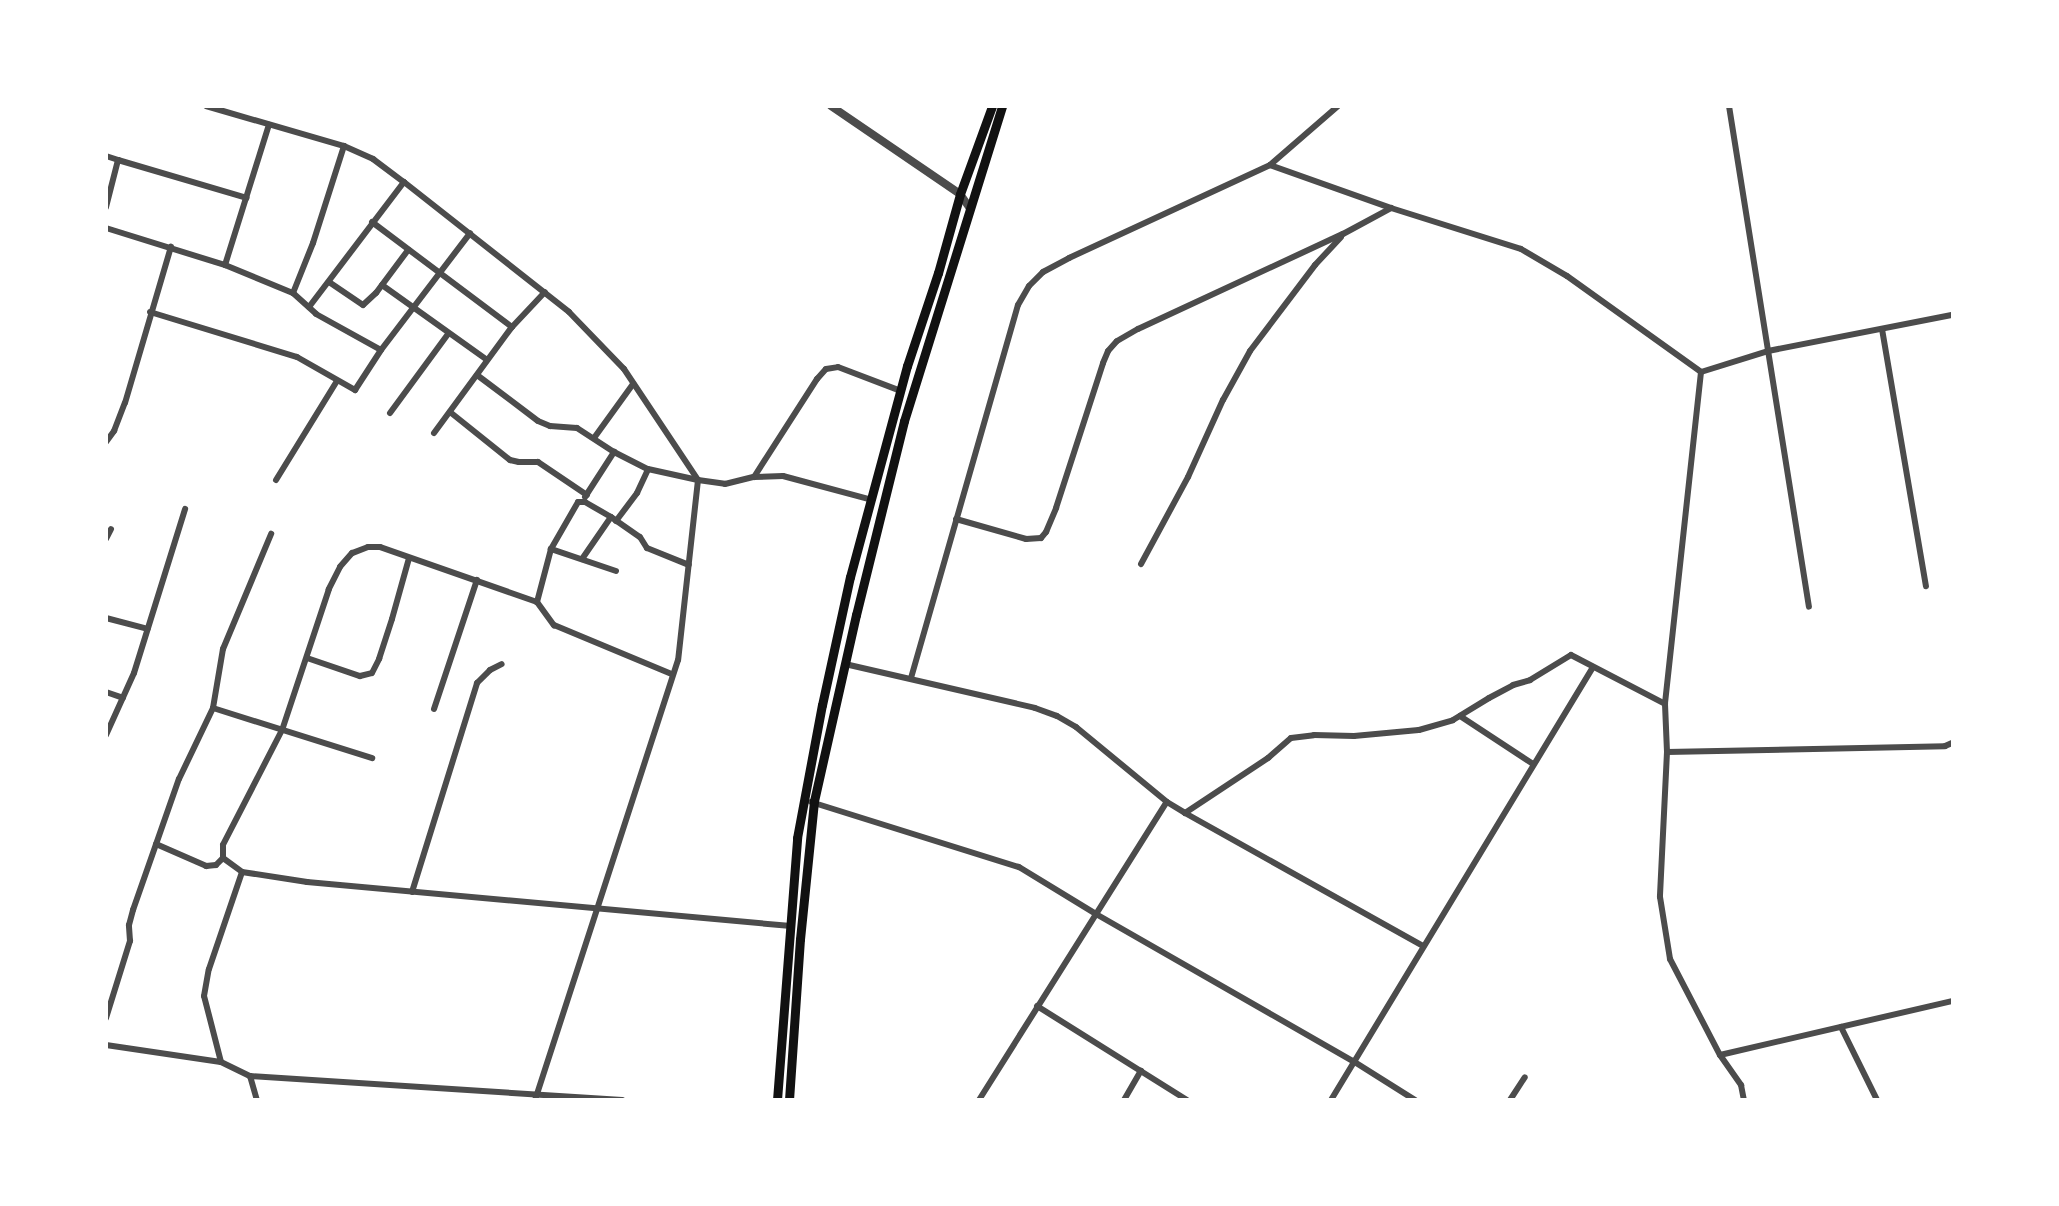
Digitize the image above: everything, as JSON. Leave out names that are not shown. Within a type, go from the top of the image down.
[{"type":"main road","points":[[777,1100],[802,803],[849,583],[901,391],[960,194],[992,106]]},
{"type":"main road","points":[[789,1100],[800,939],[814,801],[904,421],[1002,106]]},
{"type":"street","points":[[206,106],[344,146],[373,159],[404,182],[546,292],[598,342],[624,369],[698,480],[678,660],[536,1097]]},
{"type":"street","points":[[831,106],[960,194],[969,207]]},
{"type":"street","points":[[911,678],[1018,305],[1029,286],[1043,272],[1069,258],[1270,165],[1338,106]]},
{"type":"street","points":[[1729,106],[1809,607]]},
{"type":"street","points":[[225,265],[268,125]]},
{"type":"street","points":[[293,293],[313,243],[344,146]]},
{"type":"street","points":[[106,156],[247,198]]},
{"type":"street","points":[[106,207],[118,160]]},
{"type":"street","points":[[1270,165],[1391,208],[1521,249],[1539,258],[1701,372]]},
{"type":"street","points":[[309,307],[404,182]]},
{"type":"street","points":[[956,519],[1026,538],[1041,538],[1053,516],[1103,363],[1108,351],[1117,341],[1138,328],[1343,234],[1391,208]]},
{"type":"street","points":[[372,222],[512,327]]},
{"type":"street","points":[[106,228],[225,265],[293,293],[316,314],[381,350]]},
{"type":"street","points":[[150,312],[297,357],[355,390],[381,350],[470,233]]},
{"type":"street","points":[[1141,564],[1188,477],[1223,400],[1250,351],[1315,265],[1343,234]]},
{"type":"street","points":[[106,442],[114,431],[125,403],[171,247]]},
{"type":"street","points":[[328,282],[360,305],[370,300],[408,250]]},
{"type":"street","points":[[382,285],[487,360]]},
{"type":"street","points":[[434,433],[512,327],[546,292]]},
{"type":"street","points":[[1701,372],[1768,351],[1953,315]]},
{"type":"street","points":[[1882,329],[1926,586]]},
{"type":"street","points":[[390,413],[448,334]]},
{"type":"street","points":[[754,477],[816,379],[826,369],[838,367],[901,391]]},
{"type":"street","points":[[1701,372],[1665,704],[1667,752],[1660,897],[1670,959],[1720,1055],[1741,1085],[1744,1100]]},
{"type":"street","points":[[477,375],[538,421],[550,426],[577,428],[614,452],[648,469],[725,484],[754,477],[783,476],[872,500]]},
{"type":"street","points":[[276,480],[337,381]]},
{"type":"street","points":[[594,438],[633,384]]},
{"type":"street","points":[[450,412],[510,460],[538,462],[587,495]]},
{"type":"street","points":[[537,602],[551,549],[572,508],[587,495],[614,452]]},
{"type":"street","points":[[582,559],[637,493],[648,469]]},
{"type":"street","points":[[581,501],[614,519],[640,537],[647,548],[689,565]]},
{"type":"street","points":[[106,735],[123,698],[148,629],[185,509]]},
{"type":"street","points":[[106,539],[111,530]]},
{"type":"street","points":[[106,1018],[130,941],[129,925],[133,910],[179,779],[213,708],[223,649],[271,534]]},
{"type":"street","points":[[156,844],[206,866],[216,865],[223,858],[223,845],[282,729],[329,589],[340,567],[352,554],[368,547],[380,547],[537,602],[549,620],[561,629],[672,674]]},
{"type":"street","points":[[551,549],[616,571]]},
{"type":"street","points":[[307,658],[360,676],[372,673],[380,659],[393,620],[409,558]]},
{"type":"street","points":[[434,709],[477,580]]},
{"type":"street","points":[[106,618],[148,629]]},
{"type":"street","points":[[1185,813],[1269,758],[1291,738],[1314,735],[1354,736],[1419,730],[1460,716],[1513,685],[1530,680],[1565,657],[1578,657],[1593,668],[1665,704]]},
{"type":"street","points":[[412,892],[477,683],[490,670],[502,664]]},
{"type":"street","points":[[845,664],[1035,708],[1057,716],[1076,727],[1167,802],[1423,946]]},
{"type":"street","points":[[1331,1100],[1353,1060],[1593,668]]},
{"type":"street","points":[[106,692],[123,698]]},
{"type":"street","points":[[213,708],[372,758]]},
{"type":"street","points":[[1460,716],[1533,764]]},
{"type":"street","points":[[1667,752],[1936,746],[1953,743]]},
{"type":"street","points":[[802,803],[814,801],[1019,867],[1096,914],[1353,1060],[1415,1100]]},
{"type":"street","points":[[979,1100],[1036,1006],[1167,802]]},
{"type":"street","points":[[223,858],[242,872],[308,882],[791,926]]},
{"type":"street","points":[[221,1062],[204,996],[209,969],[242,872]]},
{"type":"street","points":[[1720,1055],[1953,1001]]},
{"type":"street","points":[[1036,1006],[1187,1100]]},
{"type":"street","points":[[1841,1027],[1877,1100]]},
{"type":"street","points":[[106,1046],[221,1062],[250,1076],[486,1092],[517,1091],[536,1097],[622,1100]]},
{"type":"street","points":[[1124,1100],[1141,1071]]},
{"type":"street","points":[[250,1076],[257,1100]]},
{"type":"street","points":[[1510,1100],[1525,1077]]}]
